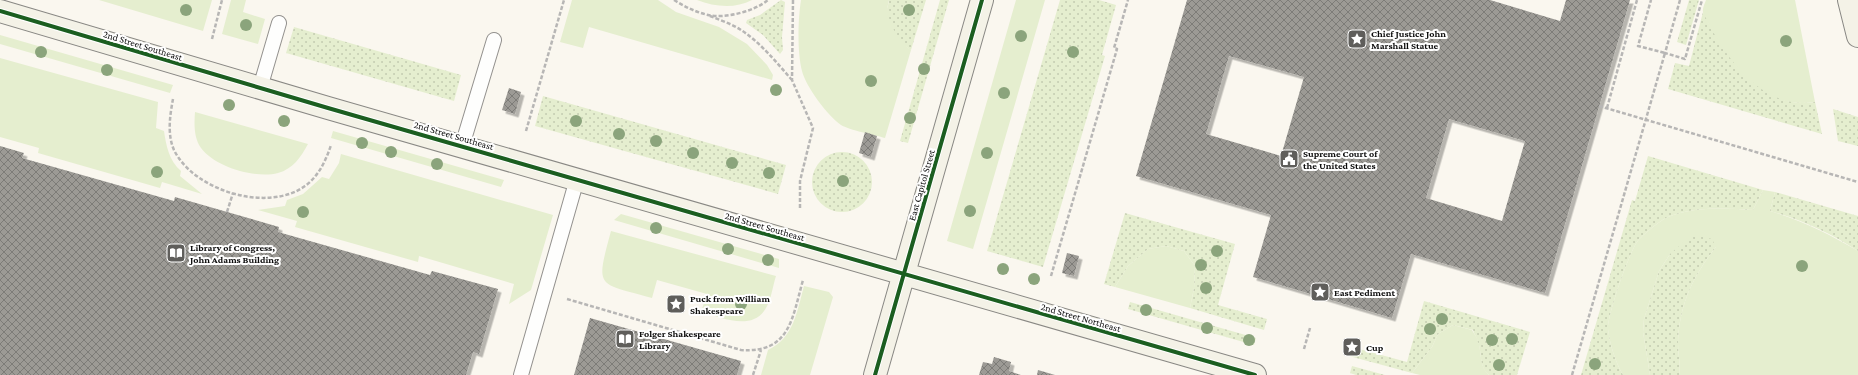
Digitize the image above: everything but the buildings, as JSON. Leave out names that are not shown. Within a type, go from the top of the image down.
[{"type":"street","name":"East Capitol Street","points":[[875,375],[982,0]]},
{"type":"street","points":[[1849,0],[1858,36]]},
{"type":"street","name":"2nd Street Southeast","points":[[0,11],[260,88],[904,274]]},
{"type":"street","name":"2nd Street Northeast","points":[[904,274],[1255,375]]},
{"type":"lane","points":[[260,88],[279,23]]},
{"type":"lane","points":[[462,146],[494,40]]},
{"type":"lane","points":[[521,375],[577,179]]},
{"type":"path","points":[[212,39],[222,0]]},
{"type":"path","points":[[526,132],[564,0]]},
{"type":"path","points":[[674,0],[688,9],[710,16],[740,29],[770,54],[792,80],[813,128],[800,181],[800,209]]},
{"type":"path","points":[[710,16],[745,13],[768,0]]},
{"type":"path","points":[[792,80],[793,0]]},
{"type":"path","points":[[1051,276],[1117,49],[1114,48],[1128,0]]},
{"type":"path","points":[[1607,108],[1637,0]]},
{"type":"path","points":[[1651,0],[1638,46],[1685,59],[1702,0]]},
{"type":"path","points":[[1572,375],[1680,0]]},
{"type":"path","points":[[173,99],[170,119],[170,135],[174,149],[182,163],[210,184],[233,193],[260,198],[292,193],[306,185],[318,172],[331,145]]},
{"type":"path","points":[[1599,106],[1858,182]]},
{"type":"path","points":[[227,212],[233,193]]},
{"type":"path","points":[[563,298],[741,350],[761,350],[767,348],[784,335],[790,324],[803,280]]},
{"type":"path","points":[[1304,349],[1310,328]]},
{"type":"path","points":[[753,375],[761,350]]},
{"type":"green space","points":[[99,0],[212,0],[203,31]]},
{"type":"green space","points":[[231,0],[246,0],[243,12],[265,19],[258,44],[222,34]]},
{"type":"green space","points":[[572,0],[658,0],[676,12],[719,27],[747,44],[767,65],[773,75],[772,80],[589,27],[583,48],[560,42]]},
{"type":"green space","points":[[697,0],[752,0],[739,5],[725,6]]},
{"type":"green space","points":[[781,0],[785,2],[782,37],[783,50],[780,54],[763,35],[746,23],[747,20],[760,15]]},
{"type":"green space","points":[[801,0],[889,0],[887,9],[907,47],[911,50],[885,138],[856,131],[841,125],[818,101],[808,85],[804,78],[799,55],[798,36]]},
{"type":"green space","points":[[889,0],[926,0],[911,50],[899,38],[892,26],[887,9]]},
{"type":"green space","points":[[940,0],[949,0],[908,143],[900,141]]},
{"type":"green space","points":[[1016,0],[1045,0],[973,249],[947,241]]},
{"type":"green space","points":[[1060,0],[1099,0],[1116,5],[1102,55],[1105,56],[1043,267],[987,251]]},
{"type":"green space","points":[[1689,0],[1699,0],[1686,45],[1677,42]]},
{"type":"green space","points":[[1706,0],[1795,0],[1815,102],[1796,103],[1778,99],[1767,94],[1747,78],[1728,56],[1713,34],[1703,11]]},
{"type":"green space","points":[[1703,12],[1711,29],[1733,62],[1761,89],[1778,98],[1796,102],[1815,102],[1822,134],[1668,89],[1675,63],[1689,66]]},
{"type":"green space","points":[[294,27],[461,75],[454,101],[286,53]]},
{"type":"green space","points":[[0,35],[173,85],[170,93],[0,44]]},
{"type":"green space","points":[[0,58],[158,102],[156,128],[164,131],[171,158],[181,171],[180,176],[202,194],[162,182],[160,188],[38,153],[39,148],[0,137]]},
{"type":"green space","points":[[543,96],[786,165],[778,194],[535,126]]},
{"type":"green space","points":[[1833,109],[1858,117],[1858,146],[1838,141]]},
{"type":"green space","points":[[195,112],[308,144],[296,162],[288,169],[278,173],[259,174],[236,170],[216,161],[207,155],[201,148],[195,131]]},
{"type":"green space","points":[[333,131],[504,180],[501,187],[331,138]]},
{"type":"green space","points":[[836,152],[848,152],[864,160],[870,170],[872,182],[870,194],[864,204],[848,212],[836,212],[820,204],[812,188],[812,176],[820,160]]},
{"type":"green space","points":[[341,154],[553,215],[531,290],[509,304],[514,284],[419,256],[418,262],[295,227],[297,221],[258,210],[285,206],[287,200],[303,194],[322,177],[329,179],[339,163]]},
{"type":"green space","points":[[1648,156],[1763,190],[1753,210],[1699,209],[1678,213],[1661,221],[1639,239],[1633,248],[1624,271],[1611,311],[1608,329],[1615,359],[1623,375],[1581,375],[1632,200],[1635,201]]},
{"type":"green space","points":[[1763,190],[1775,192],[1770,211],[1816,228],[1858,251],[1858,375],[1679,375],[1680,367],[1678,344],[1684,304],[1700,269],[1716,247],[1670,254],[1659,271],[1644,319],[1643,332],[1650,375],[1623,375],[1615,359],[1608,329],[1611,311],[1619,285],[1633,248],[1639,239],[1661,221],[1678,213],[1699,209],[1753,210]]},
{"type":"green space","points":[[1775,192],[1858,216],[1858,251],[1837,238],[1816,228],[1770,211]]},
{"type":"green space","points":[[1125,213],[1235,244],[1218,305],[1267,319],[1264,330],[1190,308],[1194,288],[1195,266],[1184,251],[1166,246],[1148,249],[1128,266],[1115,287],[1104,284]]},
{"type":"green space","points":[[621,214],[779,259],[779,268],[614,220]]},
{"type":"green space","points":[[611,231],[776,276],[768,304],[763,313],[756,318],[747,321],[729,320],[701,312],[707,294],[657,280],[652,298],[611,285],[605,281],[602,274]]},
{"type":"green space","points":[[1693,234],[1712,239],[1716,247],[1700,269],[1684,304],[1678,344],[1680,367],[1679,375],[1650,375],[1643,332],[1644,319],[1659,271],[1670,254]]},
{"type":"green space","points":[[1166,246],[1184,251],[1195,266],[1194,288],[1190,308],[1115,287],[1128,266],[1148,249]]},
{"type":"green space","points":[[804,286],[829,292],[833,297],[810,375],[761,375],[768,350],[777,345],[784,338],[793,323]]},
{"type":"green space","points":[[1424,301],[1530,332],[1517,375],[1489,375],[1486,372],[1481,360],[1478,340],[1473,330],[1453,325],[1438,334],[1432,347],[1412,373],[1349,356],[1352,347],[1407,362]]},
{"type":"green space","points":[[1130,302],[1256,338],[1254,345],[1128,309]]},
{"type":"green space","points":[[1453,325],[1472,330],[1478,341],[1482,364],[1489,375],[1420,375],[1412,373],[1432,347],[1438,334]]},
{"type":"green space","points":[[1352,366],[1385,375],[1356,375],[1350,373]]},
{"type":"cycle path","points":[[875,375],[982,0]]},
{"type":"cycle path","points":[[0,11],[328,108],[1255,375]]},
{"type":"place","name":"Chief Justice John Marshall Statue","points":[[1357,39]]},
{"type":"place","name":"Supreme Court of the United States","points":[[1289,159]]},
{"type":"place","name":"Library of Congress, John Adams Building","points":[[176,253]]},
{"type":"place","name":"East Pediment","points":[[1320,292]]},
{"type":"place","name":"Puck from William Shakespeare","points":[[676,304]]},
{"type":"place","name":"Folger Shakespeare Library","points":[[625,339]]},
{"type":"place","name":"Cup","points":[[1352,347]]}]
